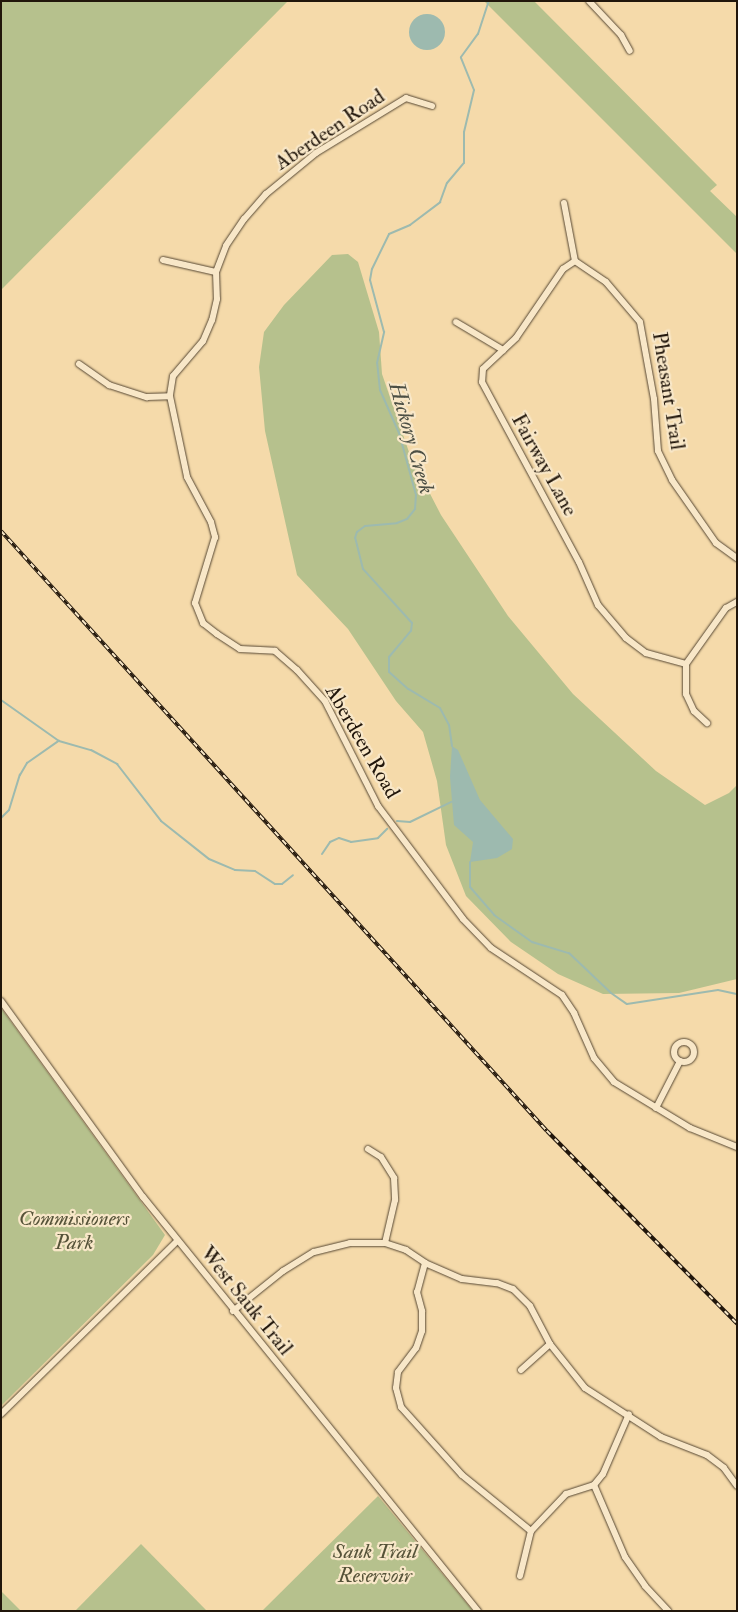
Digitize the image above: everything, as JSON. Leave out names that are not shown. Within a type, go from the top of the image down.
[{"type":"street","points":[[589,1],[621,35],[630,51]]},
{"type":"street","name":"Aberdeen Road","points":[[432,106],[406,98],[316,153],[266,194],[244,219],[226,246],[216,272],[217,299],[212,320],[203,341],[173,376],[170,396],[187,476],[211,522],[215,537],[195,603],[203,623],[240,649],[275,651],[297,670],[325,701],[378,806],[463,919],[491,948],[562,995],[574,1012],[594,1058],[614,1082],[690,1128],[737,1147]]},
{"type":"street","points":[[564,203],[575,261]]},
{"type":"street","points":[[162,260],[216,272]]},
{"type":"street","name":"Fairway Lane","points":[[575,261],[563,269],[516,338],[483,368],[482,382],[487,395],[510,431],[518,450],[580,562],[598,605],[626,638],[646,653],[686,664]]},
{"type":"street","name":"Pheasant Trail","points":[[575,261],[606,282],[640,322],[654,399],[658,450],[689,508],[716,543],[737,558]]},
{"type":"street","points":[[456,322],[503,350]]},
{"type":"street","points":[[79,364],[109,385],[147,397],[170,396]]},
{"type":"street","points":[[707,723],[694,711],[686,694],[686,664],[726,608],[737,602]]},
{"type":"street","name":"West Sauk Trail","points":[[1,1001],[177,1241],[478,1611]]},
{"type":"street","points":[[656,1108],[680,1061]]},
{"type":"street","points":[[368,1148],[380,1157],[394,1178],[395,1200],[386,1243]]},
{"type":"street","points":[[1,1414],[177,1241]]},
{"type":"street","points":[[233,1311],[283,1271],[314,1252],[350,1242],[386,1243],[406,1250],[425,1263],[462,1279],[497,1283],[513,1289],[530,1306],[550,1344],[585,1388],[629,1414],[660,1437],[708,1455],[724,1468],[737,1486]]},
{"type":"street","points":[[425,1263],[417,1292],[422,1311],[422,1331],[416,1348],[398,1372],[396,1388],[401,1407],[462,1475],[531,1531]]},
{"type":"street","points":[[521,1370],[550,1344]]},
{"type":"street","points":[[520,1576],[531,1531],[566,1494],[594,1485],[607,1467],[629,1414]]},
{"type":"street","points":[[594,1485],[625,1557],[645,1586],[668,1611]]},
{"type":"green space","points":[[1,1],[288,1],[1,290]]},
{"type":"green space","points":[[484,1],[534,1],[717,185],[710,191],[737,217],[737,254]]},
{"type":"green space","points":[[348,254],[358,262],[379,332],[382,374],[410,455],[441,515],[508,616],[573,694],[656,771],[705,805],[729,793],[737,785],[737,979],[679,993],[603,994],[558,974],[511,942],[466,896],[446,845],[437,781],[423,732],[396,701],[348,629],[297,575],[265,431],[259,367],[264,332],[284,305],[332,255]]},
{"type":"green space","name":"Commissioners Park","points":[[1,1008],[165,1235],[153,1255],[1,1406]]},
{"type":"green space","name":"Sauk Trail Reservoir","points":[[378,1496],[473,1611],[262,1611]]},
{"type":"green space","points":[[141,1544],[207,1611],[75,1611]]},
{"type":"green space","points":[[1,1591],[21,1611],[1,1611]]},
{"type":"shaded area","points":[[427,14],[434,15],[440,19],[444,25],[444,39],[440,45],[434,49],[427,50],[420,49],[414,45],[410,39],[409,32],[410,25],[414,19],[420,15]]},
{"type":"shaded area","points":[[452,746],[458,750],[480,800],[513,839],[512,849],[497,858],[470,862],[473,842],[454,825],[450,777]]},
{"type":"waterway","name":"Hickory Creek","points":[[452,746],[449,725],[440,708],[408,689],[389,672],[389,657],[411,631],[412,623],[363,569],[355,538],[357,532],[365,526],[397,523],[407,519],[415,509],[416,495],[399,433],[380,390],[377,363],[384,332],[370,280],[372,269],[389,234],[410,225],[440,202],[447,183],[464,163],[464,132],[474,90],[461,57],[478,34],[489,1]]},
{"type":"waterway","points":[[1,700],[59,741],[91,750],[117,764],[161,821],[209,859],[235,870],[255,871],[275,884],[282,884],[293,875]]},
{"type":"waterway","points":[[1,818],[9,810],[20,775],[27,763],[59,741]]},
{"type":"waterway","points":[[397,821],[410,822],[451,802]]},
{"type":"waterway","points":[[322,854],[330,842],[339,838],[351,842],[378,838],[387,829]]},
{"type":"waterway","name":"Hickory Creek","points":[[470,862],[470,887],[494,915],[532,942],[569,953],[611,993],[627,1004],[718,990],[737,994]]},
{"type":"railway","points":[[1,531],[547,1131],[737,1324]]}]
